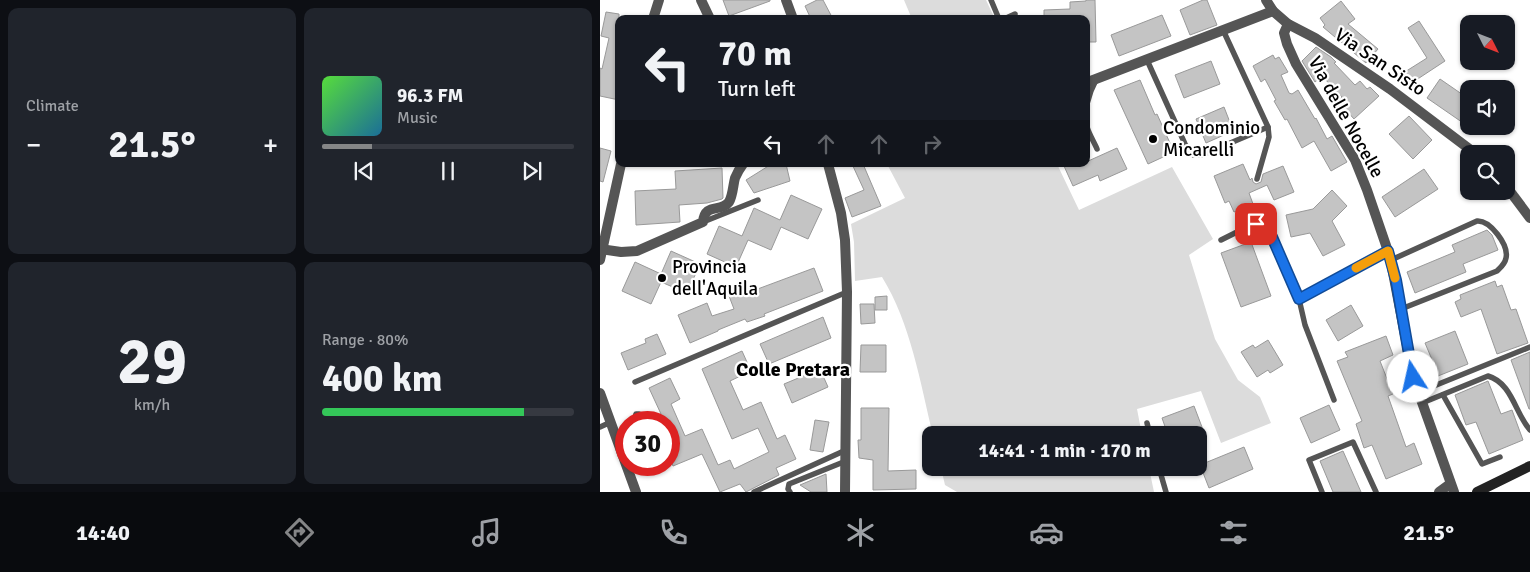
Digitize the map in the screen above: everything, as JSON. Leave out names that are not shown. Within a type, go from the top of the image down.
[{"type":"main road","points":[[1476,492],[1530,466]]},
{"type":"street","points":[[654,15],[659,0]]},
{"type":"street","points":[[701,0],[708,15]]},
{"type":"street","points":[[786,0],[792,15]]},
{"type":"street","name":"Via San Sisto","points":[[1266,0],[1273,11],[1288,24],[1315,38],[1390,89],[1464,145]]},
{"type":"street","points":[[1091,80],[1273,11]]},
{"type":"street","name":"Via delle Nocelle","points":[[1288,24],[1284,34],[1296,64],[1354,160],[1367,190],[1389,255],[1413,377],[1452,488]]},
{"type":"street","points":[[600,260],[620,167]]},
{"type":"street","points":[[601,249],[621,252],[637,251],[703,222],[704,216],[708,211],[729,201],[741,167]]},
{"type":"street","points":[[829,167],[841,213],[845,240],[847,292],[845,492]]},
{"type":"street","points":[[1515,198],[1530,218]]},
{"type":"street","points":[[600,393],[615,432]]},
{"type":"street","points":[[631,476],[636,492]]},
{"type":"street","points":[[1439,492],[1452,488]]},
{"type":"lane","points":[[991,0],[997,15]]},
{"type":"lane","points":[[1223,30],[1268,127],[1270,136],[1258,180]]},
{"type":"lane","points":[[1147,60],[1185,144],[1193,155],[1202,155],[1268,127]]},
{"type":"lane","points":[[1090,93],[1091,80]]},
{"type":"lane","points":[[1090,133],[1097,149]]},
{"type":"lane","points":[[703,222],[758,200]]},
{"type":"lane","points":[[1299,299],[1389,255],[1477,221],[1490,225],[1506,252],[1506,259],[1497,271],[1401,309]]},
{"type":"lane","points":[[1222,240],[1251,225],[1256,224],[1267,228],[1299,299],[1305,325],[1334,400]]},
{"type":"lane","points":[[636,382],[847,292]]},
{"type":"lane","points":[[1419,392],[1530,347]]},
{"type":"lane","points":[[1422,403],[1488,376],[1495,378],[1504,386],[1530,430]]},
{"type":"lane","points":[[1443,395],[1482,464],[1500,457]]},
{"type":"lane","points":[[600,427],[611,422]]},
{"type":"lane","points":[[1322,492],[1309,460],[1353,442],[1376,492]]},
{"type":"lane","points":[[754,492],[846,450]]},
{"type":"lane","points":[[790,492],[789,484],[846,461]]},
{"type":"lane","points":[[1161,476],[1166,492]]},
{"type":"shaded area","points":[[904,0],[986,0],[993,15],[910,15]]},
{"type":"shaded area","points":[[889,167],[1058,167],[1079,210],[1172,167],[1213,239],[1189,255],[1215,339],[1238,380],[1260,397],[1271,423],[1221,443],[1201,391],[1137,409],[1140,426],[931,426],[914,354],[892,295],[882,277],[855,281],[854,242],[851,224],[905,198]]},
{"type":"shaded area","points":[[943,476],[1151,476],[1154,492],[957,492],[945,485]]},
{"type":"building","points":[[723,0],[770,0],[732,15],[729,15]]},
{"type":"building","points":[[817,0],[823,0],[831,15],[809,15],[805,6]]},
{"type":"building","points":[[1095,0],[1096,42],[1090,42],[1090,15],[1044,15],[1044,10],[1070,9],[1070,2]]},
{"type":"building","points":[[1207,0],[1217,25],[1190,35],[1180,10]]},
{"type":"building","points":[[1341,1],[1355,19],[1348,24],[1378,49],[1366,63],[1323,27],[1325,25],[1320,18]]},
{"type":"building","points":[[606,12],[619,14],[615,15],[615,99],[600,96],[600,68],[602,69],[609,38],[601,36]]},
{"type":"building","points":[[1162,15],[1171,36],[1119,56],[1111,35]]},
{"type":"building","points":[[1419,21],[1445,61],[1407,86],[1400,75],[1427,58],[1408,28]]},
{"type":"building","points":[[1316,47],[1331,57],[1336,62],[1334,63],[1355,85],[1360,81],[1367,89],[1370,87],[1379,96],[1354,119],[1346,110],[1343,113],[1335,105],[1342,97],[1322,76],[1315,82],[1302,61]]},
{"type":"building","points":[[1273,55],[1275,59],[1279,57],[1288,72],[1281,75],[1289,93],[1292,94],[1298,90],[1327,139],[1332,136],[1347,162],[1331,171],[1314,141],[1302,148],[1287,119],[1285,120],[1274,101],[1276,100],[1265,79],[1261,82],[1253,66]]},
{"type":"building","points":[[1211,61],[1220,84],[1184,98],[1175,75]]},
{"type":"building","points":[[1440,79],[1460,93],[1460,121],[1427,98]]},
{"type":"building","points":[[1140,80],[1174,152],[1148,164],[1114,90]]},
{"type":"building","points":[[1224,107],[1231,125],[1222,128],[1224,135],[1206,143],[1196,119]]},
{"type":"building","points":[[1409,116],[1432,140],[1413,159],[1389,134]]},
{"type":"building","points":[[600,148],[611,151],[603,182],[600,181]]},
{"type":"building","points":[[1117,148],[1127,169],[1100,181],[1098,175],[1073,186],[1064,167],[1090,167],[1090,160]]},
{"type":"building","points":[[1243,164],[1250,180],[1252,178],[1256,184],[1261,182],[1263,174],[1283,166],[1294,192],[1274,200],[1267,185],[1249,193],[1253,204],[1234,212],[1229,201],[1225,203],[1214,176]]},
{"type":"building","points":[[767,167],[787,167],[790,181],[754,193],[746,180]]},
{"type":"building","points":[[853,167],[864,167],[881,206],[852,217],[845,198],[864,190]]},
{"type":"building","points":[[722,168],[722,199],[707,203],[679,205],[680,222],[636,225],[635,191],[676,189],[675,171]]},
{"type":"building","points":[[1424,169],[1438,189],[1395,217],[1382,197]]},
{"type":"building","points":[[1332,190],[1347,206],[1332,221],[1345,245],[1323,256],[1310,233],[1291,237],[1286,215],[1313,209]]},
{"type":"building","points":[[791,195],[822,209],[808,239],[781,227],[771,250],[748,240],[736,267],[707,254],[719,226],[742,236],[754,208],[780,220]]},
{"type":"building","points":[[1487,230],[1492,235],[1498,250],[1463,264],[1466,272],[1415,293],[1407,272],[1455,252],[1452,245]]},
{"type":"building","points":[[1251,242],[1271,296],[1241,307],[1221,253]]},
{"type":"building","points":[[671,251],[700,264],[687,293],[661,282],[651,304],[622,291],[635,262],[661,274]]},
{"type":"building","points":[[814,268],[823,291],[764,314],[765,316],[747,322],[745,319],[690,343],[678,315],[707,303],[712,316],[734,309],[729,296],[754,287],[755,290]]},
{"type":"building","points":[[1495,281],[1497,287],[1502,285],[1511,310],[1516,309],[1528,343],[1497,354],[1481,309],[1461,317],[1455,302],[1461,299],[1460,295]]},
{"type":"building","points":[[887,296],[887,310],[875,310],[875,297]]},
{"type":"building","points":[[860,304],[874,304],[875,323],[861,324]]},
{"type":"building","points":[[1351,305],[1363,326],[1338,341],[1326,320]]},
{"type":"building","points":[[823,317],[831,338],[769,364],[760,344]]},
{"type":"building","points":[[1455,331],[1468,364],[1433,378],[1428,364],[1433,362],[1425,343]]},
{"type":"building","points":[[657,334],[666,354],[628,370],[621,353],[646,343],[645,339]]},
{"type":"building","points":[[1386,336],[1393,355],[1380,361],[1393,394],[1388,396],[1406,447],[1414,443],[1422,464],[1386,479],[1372,445],[1364,448],[1356,424],[1362,421],[1337,361],[1348,357],[1345,352]]},
{"type":"building","points":[[1268,340],[1283,365],[1270,373],[1268,370],[1257,377],[1241,352],[1253,345],[1255,348]]},
{"type":"building","points":[[861,345],[886,345],[886,372],[860,372]]},
{"type":"building","points":[[742,351],[751,371],[730,381],[743,410],[761,402],[777,439],[785,435],[796,459],[776,468],[779,475],[746,492],[740,484],[720,492],[702,454],[680,463],[680,425],[685,436],[702,429],[718,465],[730,460],[734,469],[769,452],[758,428],[732,439],[702,369]]},
{"type":"building","points":[[1530,352],[1530,409],[1529,409],[1511,360]]},
{"type":"building","points":[[820,369],[828,387],[792,403],[784,384]]},
{"type":"building","points":[[670,378],[680,399],[671,404],[674,411],[660,411],[649,388]]},
{"type":"building","points":[[1488,381],[1501,414],[1512,410],[1523,440],[1489,454],[1476,422],[1466,425],[1455,395]]},
{"type":"building","points":[[1329,405],[1340,430],[1311,443],[1300,418]]},
{"type":"building","points":[[1194,406],[1202,426],[1165,426],[1162,418]]},
{"type":"building","points":[[861,408],[889,408],[888,471],[916,470],[916,489],[873,490],[873,460],[859,458],[858,440],[861,440]]},
{"type":"building","points":[[815,420],[829,422],[823,452],[810,450]]},
{"type":"building","points":[[1244,447],[1253,469],[1209,488],[1204,476],[1207,476],[1207,462]]},
{"type":"building","points":[[1343,451],[1361,492],[1333,492],[1320,461]]},
{"type":"building","points":[[826,474],[827,492],[811,492],[800,485]]},
{"type":"slow traffic","points":[[1356,268],[1388,251],[1395,278]]},
{"type":"place","name":"Condominio Micarelli","points":[[1153,139]]},
{"type":"place","name":"Provincia dell'Aquila","points":[[662,278]]},
{"type":"district","name":"Colle Pretara","points":[[793,369]]},
{"type":"route","points":[[1256,224],[1267,228],[1299,299],[1388,251],[1396,280],[1413,377]]}]
